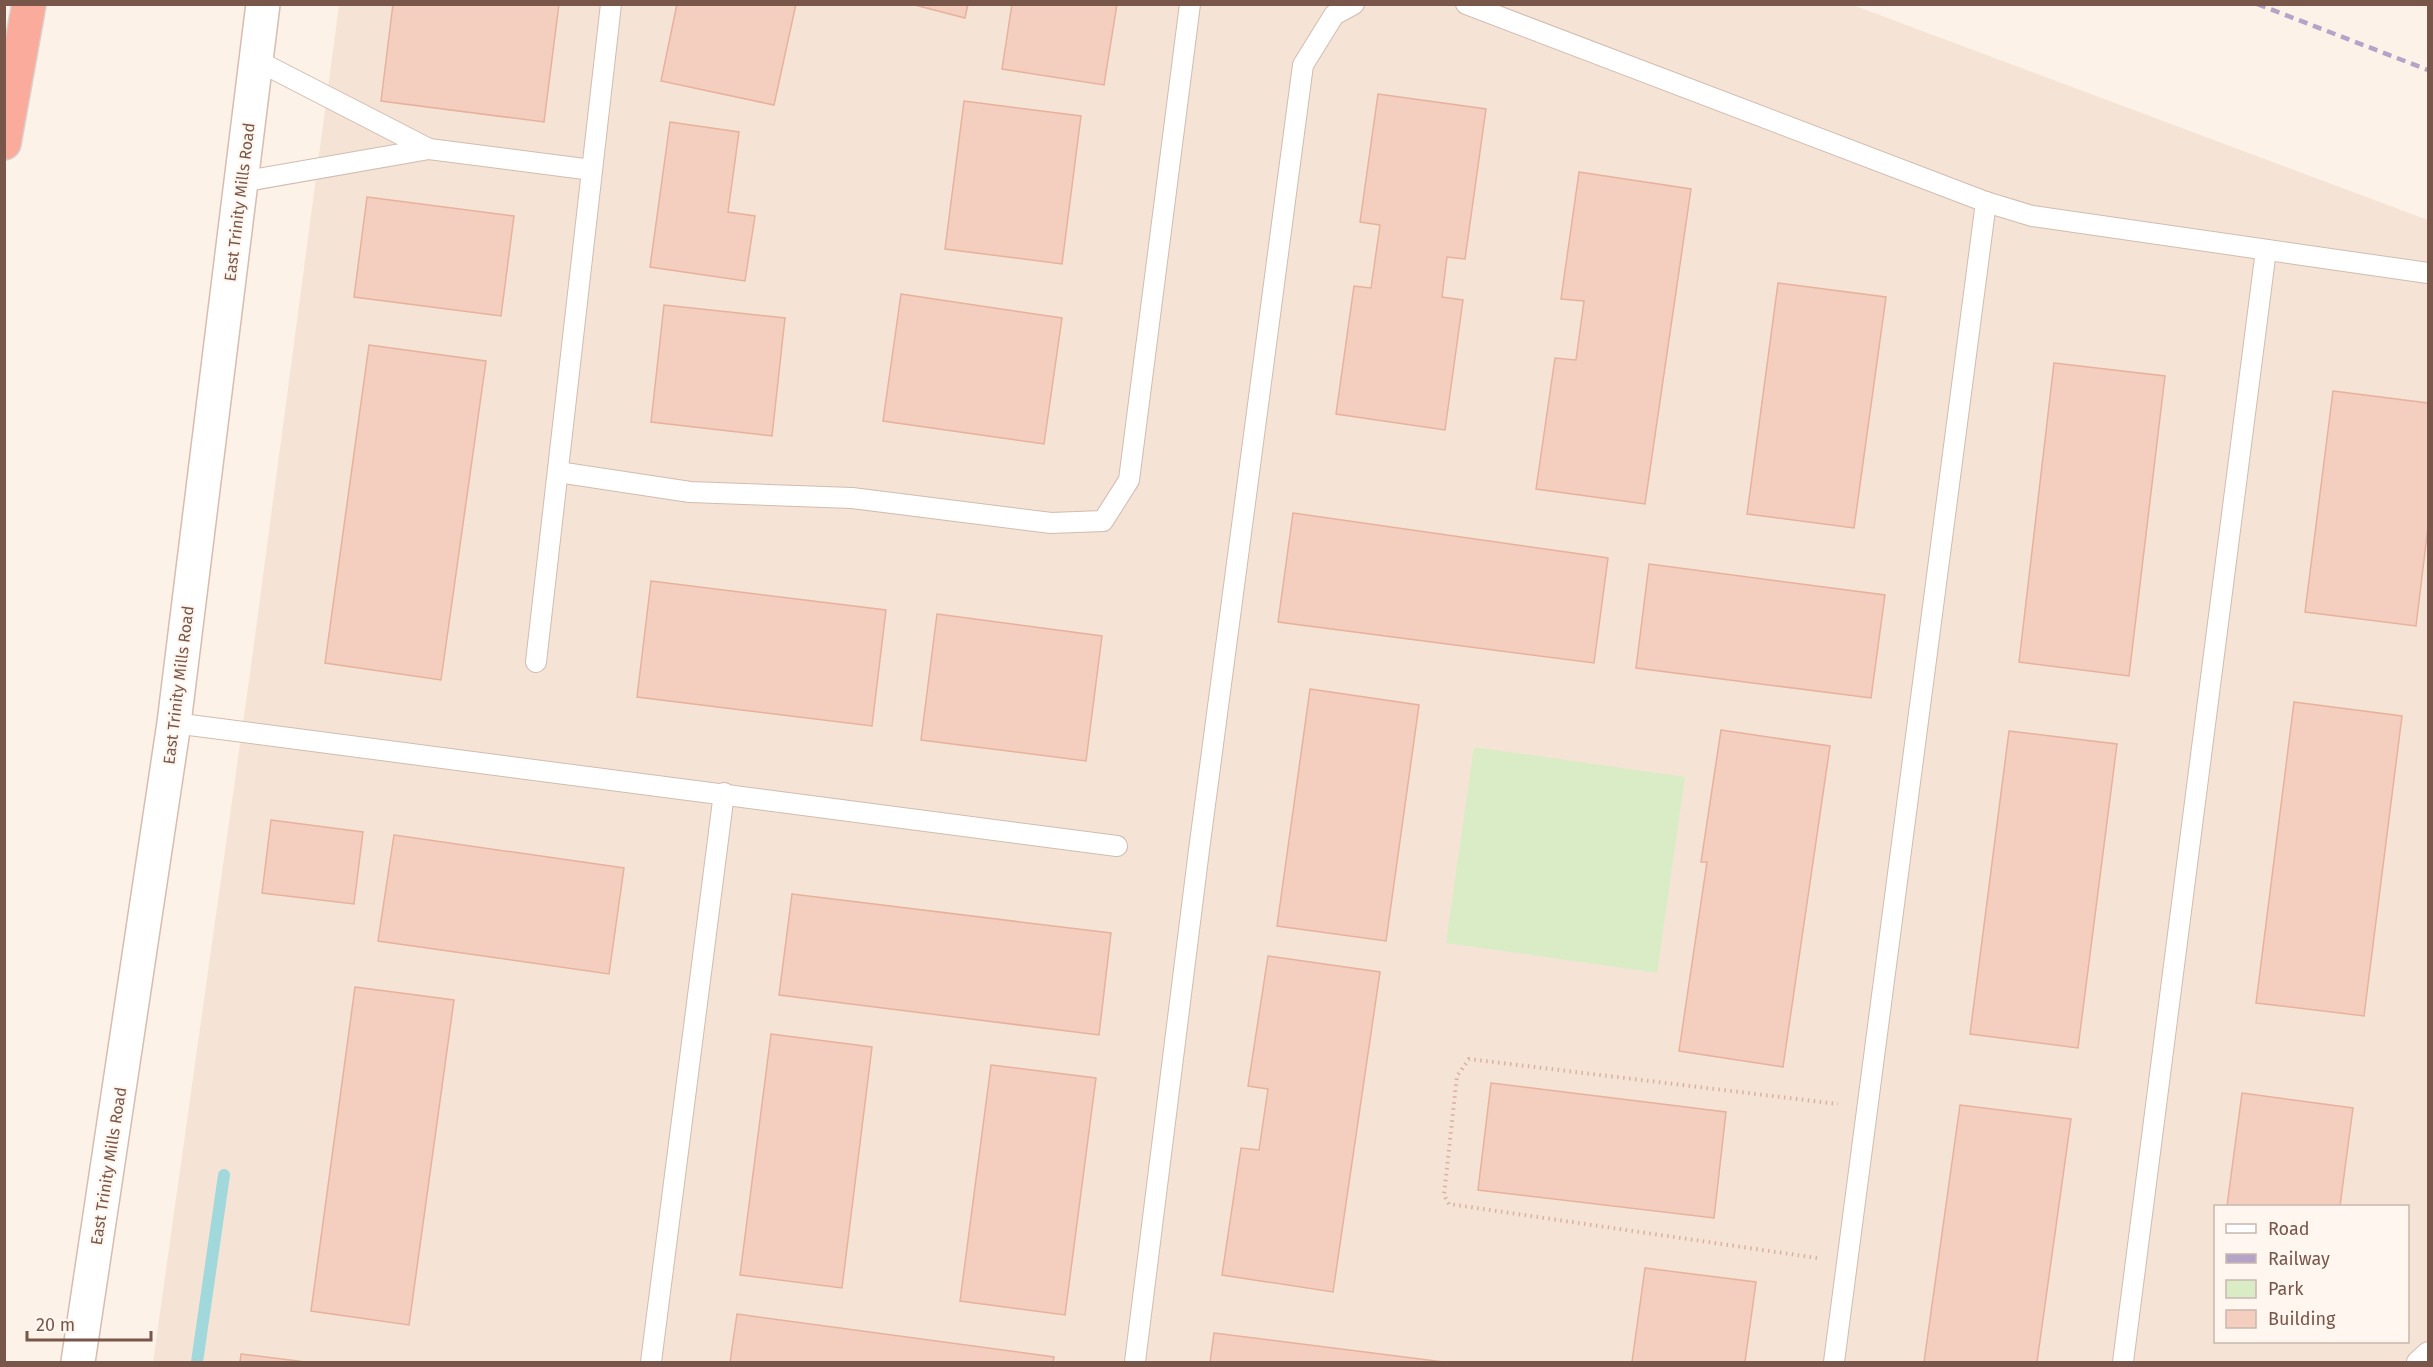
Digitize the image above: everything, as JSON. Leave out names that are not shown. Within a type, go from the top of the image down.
[{"type":"highway","points":[[4,143],[29,4]]},
{"type":"main road","name":"East Trinity Mills Road","points":[[78,1362],[174,723],[263,4]]},
{"type":"lane","points":[[536,662],[611,4]]},
{"type":"lane","points":[[558,472],[690,492],[852,498],[1051,523],[1103,521],[1129,480],[1190,4]]},
{"type":"lane","points":[[1135,1362],[1202,827],[1303,65],[1334,15],[1354,4]]},
{"type":"lane","points":[[1466,4],[1986,202],[2032,216],[2428,273]]},
{"type":"lane","points":[[256,60],[429,148]]},
{"type":"lane","points":[[241,182],[429,148],[592,170]]},
{"type":"lane","points":[[1834,1362],[1986,202]]},
{"type":"lane","points":[[2123,1362],[2266,250]]},
{"type":"lane","points":[[174,723],[1117,846]]},
{"type":"lane","points":[[651,1362],[724,793]]},
{"type":"lane","points":[[2417,1362],[2428,1352]]},
{"type":"path","points":[[1847,1263],[1449,1204],[1444,1195],[1457,1076],[1469,1059],[1868,1108]]},
{"type":"shaded area","points":[[339,5],[1853,5],[2428,220],[2428,1362],[153,1362],[251,666]]},
{"type":"green space","points":[[1474,747],[1685,777],[1657,973],[1446,943]]},
{"type":"building","points":[[393,4],[559,4],[544,122],[381,101]]},
{"type":"building","points":[[677,4],[796,4],[774,105],[661,81]]},
{"type":"building","points":[[911,4],[968,4],[965,18]]},
{"type":"building","points":[[1012,4],[1117,4],[1104,85],[1002,69]]},
{"type":"building","points":[[1378,94],[1486,109],[1465,259],[1447,257],[1442,297],[1463,300],[1445,430],[1336,414],[1354,286],[1371,288],[1380,225],[1360,222]]},
{"type":"building","points":[[964,101],[1081,116],[1062,264],[945,249]]},
{"type":"building","points":[[670,122],[739,132],[728,212],[755,216],[745,281],[650,267]]},
{"type":"building","points":[[1579,172],[1691,189],[1645,504],[1536,489],[1555,358],[1576,360],[1584,301],[1561,299]]},
{"type":"building","points":[[367,197],[514,216],[501,316],[354,297]]},
{"type":"building","points":[[1778,283],[1886,297],[1854,528],[1747,514]]},
{"type":"building","points":[[901,294],[1062,318],[1044,444],[883,421]]},
{"type":"building","points":[[664,305],[785,318],[772,436],[651,422]]},
{"type":"building","points":[[369,345],[486,361],[441,680],[325,663]]},
{"type":"building","points":[[2054,363],[2165,376],[2129,676],[2019,662]]},
{"type":"building","points":[[2333,391],[2428,403],[2428,527],[2416,626],[2305,612]]},
{"type":"building","points":[[1293,513],[1608,558],[1594,663],[1278,622]]},
{"type":"building","points":[[1649,564],[1885,595],[1871,698],[1636,668]]},
{"type":"building","points":[[651,581],[886,610],[872,726],[637,697]]},
{"type":"building","points":[[937,614],[1102,636],[1086,761],[921,740]]},
{"type":"building","points":[[1310,689],[1419,705],[1386,941],[1277,926]]},
{"type":"building","points":[[2294,702],[2402,716],[2364,1016],[2256,1003]]},
{"type":"building","points":[[1721,730],[1830,746],[1783,1067],[1679,1051],[1707,862],[1701,862]]},
{"type":"building","points":[[2009,731],[2117,744],[2078,1048],[1970,1034]]},
{"type":"building","points":[[271,820],[363,832],[354,904],[262,893]]},
{"type":"building","points":[[394,835],[624,868],[609,974],[378,941]]},
{"type":"building","points":[[792,894],[1111,933],[1099,1035],[779,995]]},
{"type":"building","points":[[1268,956],[1380,972],[1333,1292],[1222,1275],[1241,1148],[1259,1150],[1268,1089],[1248,1086]]},
{"type":"building","points":[[355,987],[454,1000],[409,1325],[311,1311]]},
{"type":"building","points":[[771,1034],[872,1047],[842,1288],[740,1275]]},
{"type":"building","points":[[991,1065],[1096,1078],[1065,1315],[960,1301]]},
{"type":"building","points":[[1491,1083],[1726,1112],[1714,1218],[1478,1190]]},
{"type":"building","points":[[2242,1093],[2353,1108],[2340,1205],[2227,1205]]},
{"type":"building","points":[[1960,1105],[2071,1119],[2037,1362],[1924,1362]]},
{"type":"building","points":[[1645,1268],[1756,1282],[1745,1362],[1632,1362]]},
{"type":"building","points":[[737,1314],[1054,1357],[1053,1362],[730,1362]]},
{"type":"building","points":[[1214,1333],[1444,1362],[1210,1362]]},
{"type":"building","points":[[241,1354],[306,1362],[240,1362]]},
{"type":"waterway","points":[[197,1362],[224,1175]]},
{"type":"railway","points":[[2257,4],[2428,70]]}]
